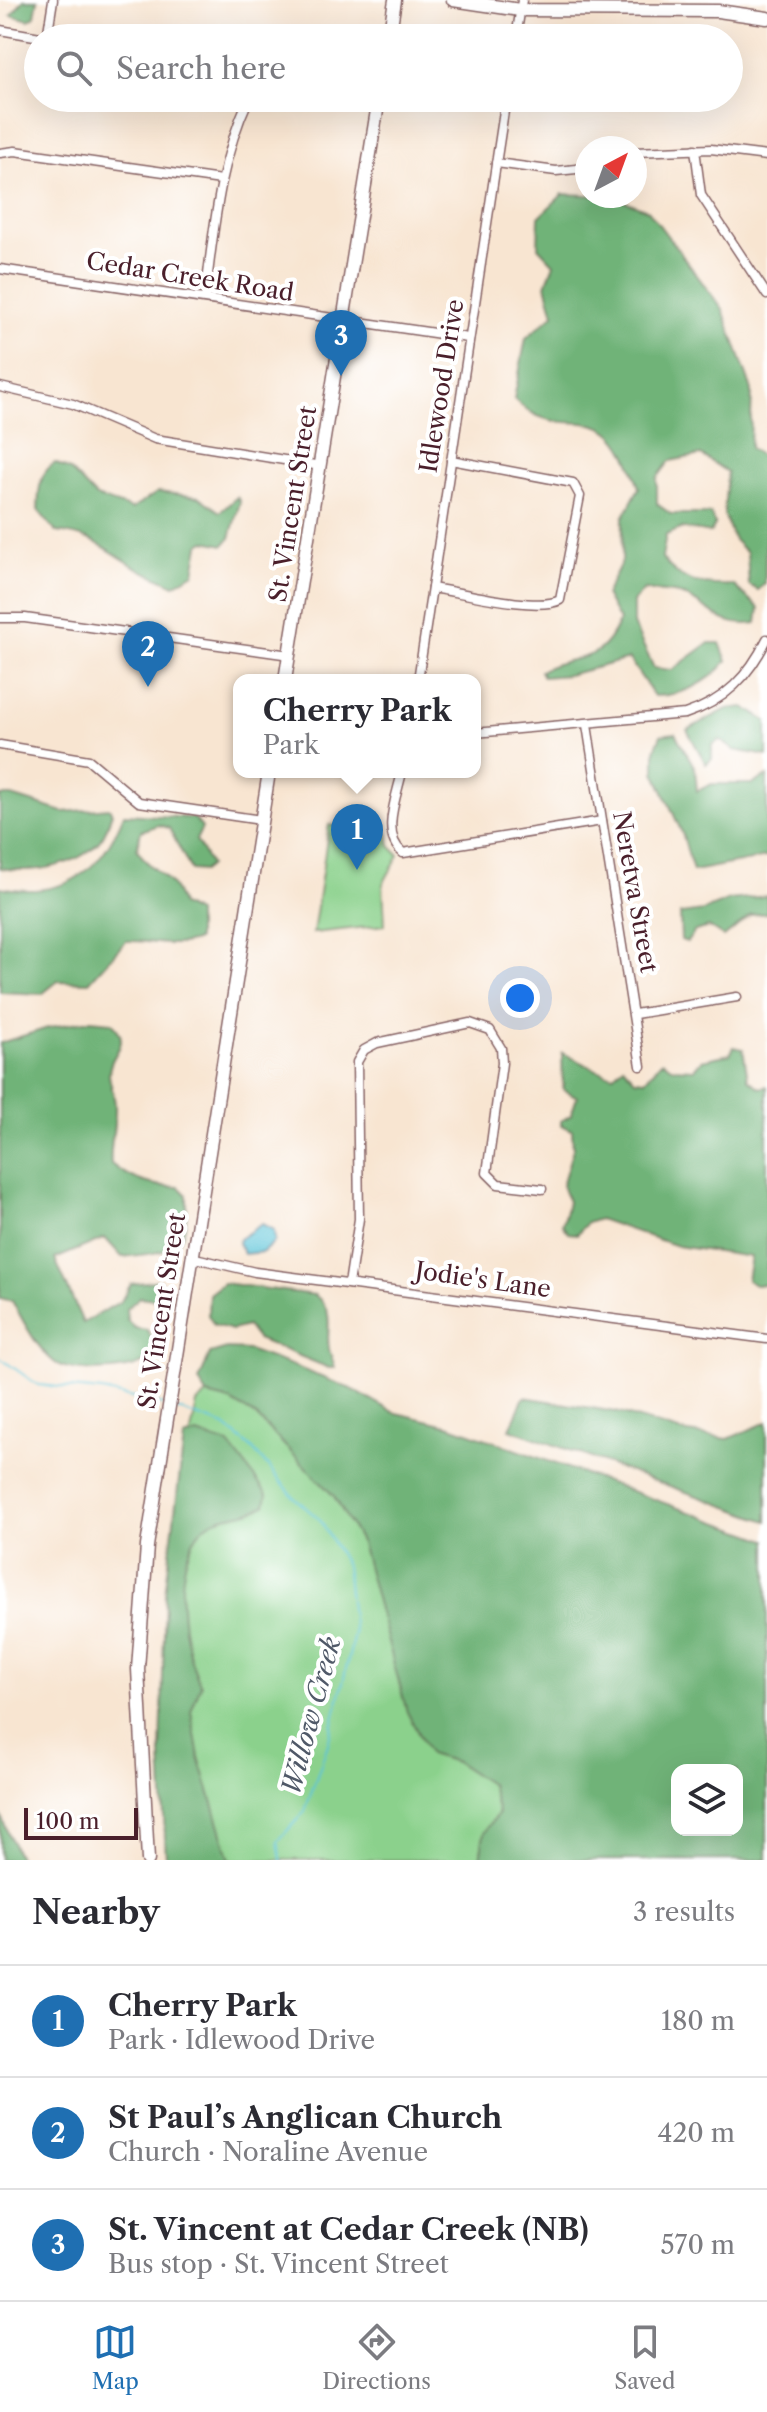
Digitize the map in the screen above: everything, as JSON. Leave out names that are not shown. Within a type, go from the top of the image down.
[{"type":"street","points":[[49,24],[53,0]]},
{"type":"street","points":[[391,24],[395,0]]},
{"type":"street","points":[[453,0],[718,11],[767,18]]},
{"type":"street","points":[[0,30],[24,34]]},
{"type":"street","points":[[205,298],[221,180],[231,139],[243,112]]},
{"type":"street","name":"St. Vincent Street","points":[[286,674],[377,112]]},
{"type":"street","name":"Idlewood Drive","points":[[419,674],[504,112]]},
{"type":"street","points":[[695,149],[701,195],[767,295]]},
{"type":"street","points":[[647,151],[725,149],[767,156]]},
{"type":"street","points":[[0,153],[15,151],[221,180]]},
{"type":"street","points":[[496,163],[556,171],[575,169]]},
{"type":"street","name":"Cedar Creek Road","points":[[0,269],[468,338]]},
{"type":"street","points":[[0,387],[73,404],[155,439],[321,466]]},
{"type":"street","points":[[432,588],[533,603],[560,600],[580,496],[573,483],[451,460]]},
{"type":"street","points":[[0,618],[25,618],[290,655]]},
{"type":"street","points":[[481,733],[673,716],[709,704],[742,679],[767,639]]},
{"type":"street","name":"Neretva Street","points":[[587,725],[641,1066]]},
{"type":"street","points":[[0,745],[89,760],[139,802],[261,820]]},
{"type":"street","name":"St. Vincent Street","points":[[148,1860],[138,1669],[147,1546],[195,1258],[268,778]]},
{"type":"street","points":[[401,778],[391,832],[394,845],[403,853],[602,821]]},
{"type":"street","points":[[635,1014],[737,997]]},
{"type":"street","points":[[349,1284],[359,1219],[357,1062],[369,1046],[470,1023],[490,1030],[498,1041],[502,1063],[487,1173],[498,1184],[542,1189]]},
{"type":"street","name":"Jodie's Lane","points":[[195,1258],[255,1272],[767,1339]]},
{"type":"green space","points":[[24,0],[38,0],[35,16],[29,20],[11,15]]},
{"type":"green space","points":[[563,194],[575,194],[575,208],[648,210],[723,310],[752,390],[750,448],[767,460],[765,584],[758,590],[749,585],[747,553],[734,540],[724,515],[727,472],[701,455],[670,461],[657,478],[657,504],[671,514],[711,514],[715,525],[710,533],[683,528],[666,535],[662,558],[677,573],[693,582],[733,585],[759,608],[757,623],[734,623],[682,595],[644,590],[633,602],[633,624],[654,668],[672,670],[709,643],[720,643],[727,661],[703,682],[675,694],[654,696],[629,659],[568,675],[543,677],[540,671],[594,653],[611,636],[619,621],[605,595],[622,561],[623,518],[639,488],[627,455],[614,436],[600,427],[552,420],[534,414],[514,399],[526,338],[554,314],[546,285],[554,264],[538,247],[539,217]]},
{"type":"green space","points":[[55,463],[70,470],[96,497],[132,509],[158,492],[199,497],[220,512],[237,497],[240,502],[230,538],[224,545],[205,541],[199,545],[194,573],[174,585],[134,566],[95,542],[56,532],[38,510],[42,478]]},
{"type":"green space","points":[[744,707],[767,721],[767,756],[734,750],[720,740],[712,745],[712,759],[706,764],[687,730],[727,709]]},
{"type":"green space","points":[[675,733],[695,768],[697,791],[712,784],[753,784],[767,776],[767,857],[693,871],[682,833],[655,772],[655,750],[661,735]]},
{"type":"green space","points":[[0,796],[12,796],[63,812],[109,808],[112,813],[104,834],[83,855],[56,866],[13,870],[0,868]]},
{"type":"green space","points":[[124,814],[194,818],[202,828],[196,840],[210,865],[203,871],[191,870],[169,828],[159,825],[141,831],[137,849],[172,885],[181,905],[197,913],[197,940],[172,944],[126,941],[89,982],[58,981],[42,994],[0,992],[0,887],[44,889],[78,877],[104,851]]},
{"type":"green space","points":[[329,825],[388,834],[390,846],[399,855],[383,884],[385,925],[313,933]]},
{"type":"green space","points":[[767,896],[767,913],[751,915],[724,937],[709,927],[695,931],[687,942],[681,940],[680,914],[703,911],[729,900]]},
{"type":"green space","points":[[90,1020],[112,1022],[121,1037],[109,1074],[115,1106],[111,1164],[143,1182],[179,1187],[187,1195],[184,1229],[174,1246],[154,1253],[122,1257],[105,1238],[55,1259],[83,1323],[121,1301],[131,1284],[160,1280],[165,1288],[160,1300],[140,1297],[126,1309],[127,1320],[135,1328],[147,1330],[154,1341],[149,1358],[136,1366],[98,1371],[72,1369],[54,1362],[36,1341],[12,1301],[0,1298],[0,1043],[51,1027]]},
{"type":"green space","points":[[734,1047],[743,1049],[748,1079],[760,1088],[767,1086],[767,1285],[755,1285],[747,1280],[751,1257],[677,1246],[599,1219],[587,1223],[577,1234],[568,1233],[562,1225],[568,1202],[562,1185],[573,1149],[572,1130],[561,1125],[561,1121],[571,1115],[577,1097],[563,1089],[562,1053],[607,1074],[614,1075],[623,1066],[635,1079],[645,1080],[662,1061],[673,1068],[694,1069],[702,1060],[730,1054]]},
{"type":"green space","points":[[223,1283],[315,1295],[328,1314],[329,1349],[335,1368],[257,1339],[247,1326],[232,1330],[214,1325],[208,1315],[209,1294]]},
{"type":"green space","points":[[227,1349],[248,1350],[351,1389],[393,1412],[451,1426],[767,1540],[767,1860],[480,1860],[484,1833],[498,1813],[491,1785],[456,1762],[429,1754],[407,1712],[361,1543],[334,1496],[257,1417],[231,1401],[207,1395],[199,1381],[210,1354]]},
{"type":"green space","points":[[207,1395],[231,1401],[257,1417],[334,1496],[361,1543],[429,1754],[456,1762],[491,1784],[498,1813],[484,1833],[480,1860],[183,1860],[177,1842],[183,1471],[197,1403]]},
{"type":"green space","points":[[524,1397],[616,1412],[682,1432],[728,1439],[767,1422],[767,1521],[510,1429]]},
{"type":"green space","points":[[197,1434],[229,1444],[267,1494],[265,1505],[216,1520],[202,1529],[192,1544],[182,1584],[188,1650],[201,1685],[191,1711],[199,1757],[230,1860],[166,1860],[161,1753],[165,1594],[184,1438]]},
{"type":"green space","points":[[0,1814],[20,1860],[0,1860]]},
{"type":"water","points":[[262,1224],[274,1230],[275,1241],[263,1252],[244,1254],[239,1239]]},
{"type":"waterway","name":"Willow Creek","points":[[0,1358],[38,1385],[102,1391],[163,1405]]},
{"type":"waterway","name":"Willow Creek","points":[[173,1408],[225,1426],[253,1449],[295,1498],[321,1521],[346,1566],[354,1634],[328,1744],[305,1811],[278,1841],[281,1860]]},
{"type":"place","name":"St. Vincent at Cedar Creek (NB)","points":[[341,376]]},
{"type":"place","name":"St Paul’s Anglican Church","points":[[148,687]]},
{"type":"place","name":"Cherry Park","points":[[357,870]]}]
